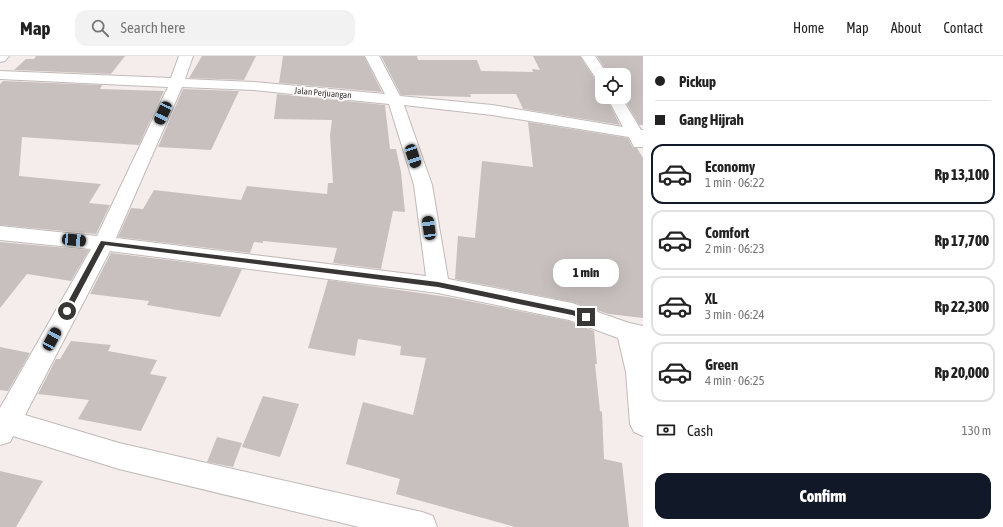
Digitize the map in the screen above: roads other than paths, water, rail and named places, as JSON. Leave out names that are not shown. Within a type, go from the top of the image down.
[{"type":"street","points":[[186,56],[176,84],[104,243],[3,425],[119,456],[422,527]]},
{"type":"street","points":[[372,56],[395,100],[423,185],[438,285]]},
{"type":"street","points":[[588,56],[596,68]]},
{"type":"street","name":"Jalan Perjuangan","points":[[0,75],[176,84],[254,86],[395,100],[492,110],[640,139]]},
{"type":"street","points":[[618,104],[640,139]]},
{"type":"street","points":[[0,233],[104,243],[438,285],[572,312],[636,333],[643,424]]}]
